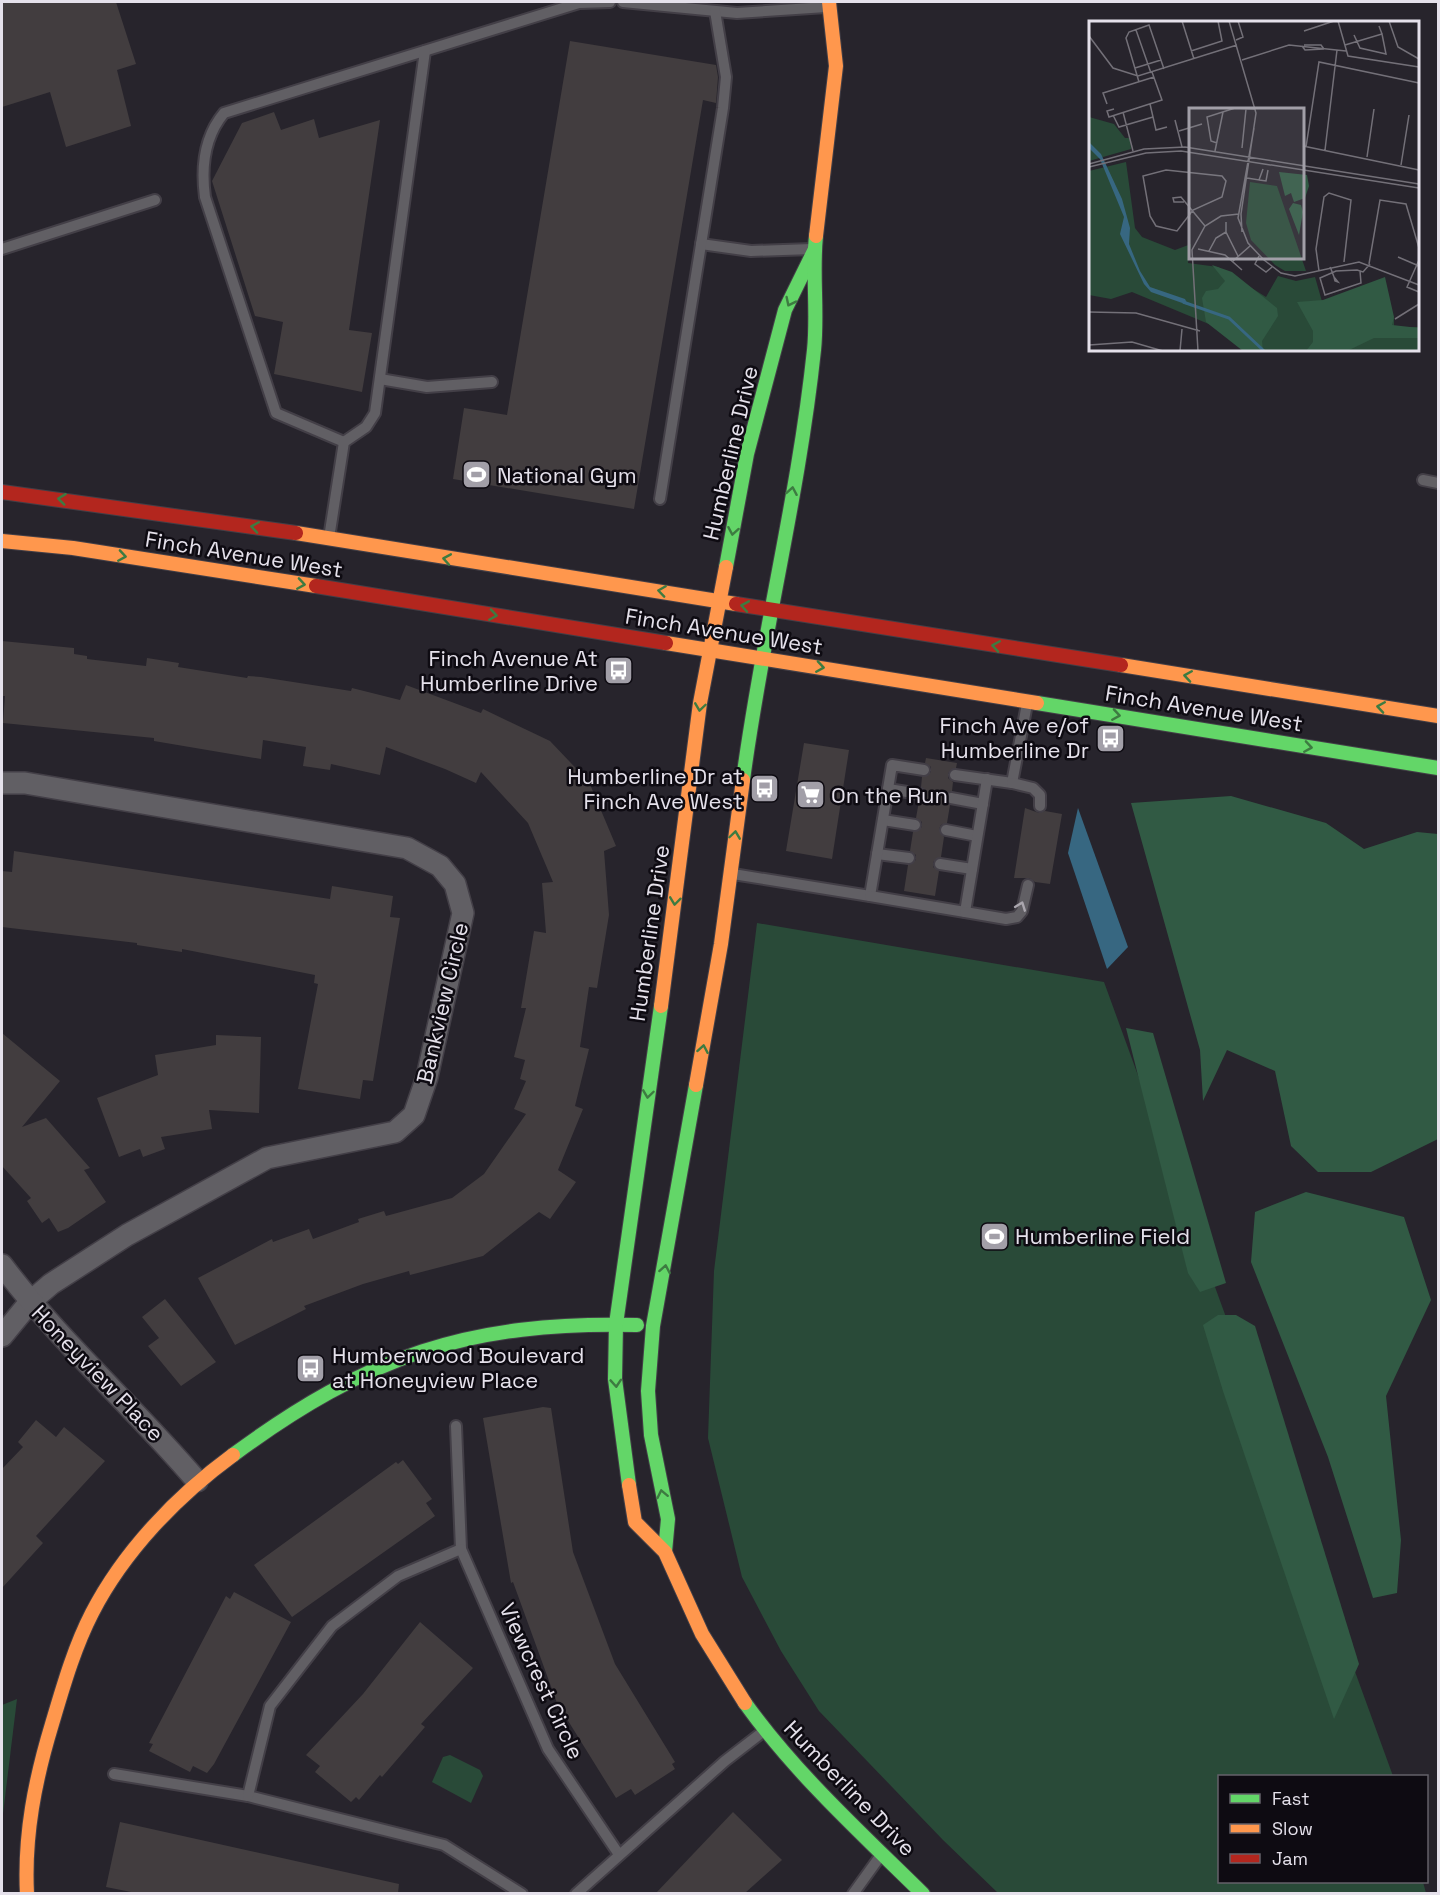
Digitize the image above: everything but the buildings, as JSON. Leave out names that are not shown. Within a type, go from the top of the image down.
[{"type":"street","name":"Humberline Drive","points":[[665,1552],[668,1519],[651,1435],[648,1391],[653,1326],[688,1137],[762,658],[814,348],[816,249],[836,66],[829,4]]},
{"type":"street","name":"Humberline Drive","points":[[816,249],[785,310],[747,454],[700,703],[674,914],[616,1324],[615,1379],[621,1437],[635,1522],[665,1552],[702,1634],[737,1692],[765,1731],[809,1781],[923,1893]]},
{"type":"street","name":"Finch Avenue West","points":[[2,492],[329,538],[1438,716]]},
{"type":"street","name":"Finch Avenue West","points":[[2,541],[84,550],[1438,768]]},
{"type":"street","name":"Bankview Circle","points":[[2,783],[25,783],[407,848],[440,866],[455,884],[463,913],[427,1077],[414,1115],[395,1132],[267,1158],[127,1235],[51,1284],[30,1302],[2,1336]]},
{"type":"street","name":"Honeyview Place","points":[[2,1264],[30,1302],[154,1432],[197,1481]]},
{"type":"street","points":[[27,1893],[26,1876],[36,1776],[64,1684],[93,1611],[134,1549],[197,1481],[294,1413],[348,1380],[405,1356],[480,1335],[560,1325],[653,1326]]},
{"type":"lane","points":[[344,442],[276,413],[205,197],[202,174],[213,127],[224,113],[579,3],[610,2]]},
{"type":"lane","points":[[623,2],[737,13],[829,4]]},
{"type":"lane","points":[[660,499],[726,77],[715,11]]},
{"type":"lane","points":[[329,538],[344,442],[366,427],[375,413],[425,51]]},
{"type":"lane","points":[[2,249],[155,200]]},
{"type":"lane","points":[[701,244],[751,251],[816,249]]},
{"type":"lane","points":[[380,379],[426,387],[492,382]]},
{"type":"lane","points":[[1423,480],[1438,483]]},
{"type":"lane","points":[[1012,783],[1028,701]]},
{"type":"lane","points":[[870,896],[892,765],[924,770]]},
{"type":"lane","points":[[955,774],[1033,788],[1040,795],[1040,806]]},
{"type":"lane","points":[[965,912],[987,779]]},
{"type":"lane","points":[[888,789],[920,794]]},
{"type":"lane","points":[[951,798],[983,804]]},
{"type":"lane","points":[[883,820],[915,825]]},
{"type":"lane","points":[[946,830],[977,836]]},
{"type":"lane","points":[[877,854],[909,858]]},
{"type":"lane","points":[[940,864],[972,869]]},
{"type":"lane","points":[[730,873],[1006,918],[1017,917],[1022,911],[1028,885]]},
{"type":"lane","name":"Viewcrest Circle","points":[[456,1426],[461,1549],[548,1749],[618,1853]]},
{"type":"lane","points":[[248,1796],[270,1706],[332,1626],[398,1576],[461,1549]]},
{"type":"lane","points":[[576,1893],[618,1853],[765,1731]]},
{"type":"lane","points":[[114,1774],[248,1796],[444,1845],[522,1893]]},
{"type":"lane","points":[[853,1893],[883,1852]]},
{"type":"green space","points":[[1231,796],[1326,823],[1364,849],[1417,832],[1438,834],[1438,1139],[1371,1172],[1318,1172],[1291,1146],[1275,1071],[1227,1050],[1203,1101],[1200,1050],[1131,803]]},
{"type":"green space","points":[[757,923],[1104,982],[1393,1775],[1218,1775],[1218,1883],[1423,1883],[1426,1893],[998,1893],[943,1840],[819,1711],[781,1651],[742,1577],[708,1438],[714,1271]]},
{"type":"green space","points":[[1126,1028],[1153,1033],[1226,1283],[1200,1292],[1188,1273]]},
{"type":"green space","points":[[1306,1192],[1404,1217],[1431,1300],[1386,1396],[1401,1540],[1397,1593],[1373,1598],[1328,1457],[1251,1262],[1255,1212]]},
{"type":"green space","points":[[1218,1315],[1236,1315],[1255,1326],[1359,1664],[1334,1719],[1223,1391],[1203,1325]]},
{"type":"green space","points":[[17,1699],[2,1822],[2,1705]]},
{"type":"green space","points":[[450,1755],[480,1770],[483,1776],[471,1803],[432,1782],[443,1757]]},
{"type":"water","points":[[1078,808],[1128,947],[1107,969],[1068,853]]},
{"type":"traffic: fast","points":[[743,780],[807,404],[815,336],[816,236]]},
{"type":"traffic: fast","points":[[726,567],[747,454],[785,310],[815,249]]},
{"type":"traffic: fast","points":[[1037,703],[1438,768]]},
{"type":"traffic: fast","points":[[629,1485],[615,1379],[616,1324],[661,1006]]},
{"type":"traffic: fast","points":[[665,1552],[668,1519],[651,1435],[648,1391],[653,1326],[696,1085]]},
{"type":"traffic: fast","points":[[233,1455],[329,1392],[375,1369],[422,1351],[471,1338],[522,1330],[577,1325],[637,1325]]},
{"type":"traffic: fast","points":[[745,1703],[807,1779],[923,1894]]},
{"type":"traffic: slow","points":[[816,236],[836,66],[829,2]]},
{"type":"traffic: slow","points":[[296,533],[736,604]]},
{"type":"traffic: slow","points":[[2,541],[73,548],[316,586]]},
{"type":"traffic: slow","points":[[661,1006],[700,703],[726,567]]},
{"type":"traffic: slow","points":[[666,643],[1037,703]]},
{"type":"traffic: slow","points":[[1121,665],[1438,716]]},
{"type":"traffic: slow","points":[[696,1085],[721,944],[743,780]]},
{"type":"traffic: slow","points":[[27,1894],[27,1850],[36,1787],[60,1696],[74,1654],[92,1613],[120,1568],[154,1526],[192,1488],[233,1455]]},
{"type":"traffic: slow","points":[[629,1485],[635,1522],[665,1552],[702,1634],[745,1703]]},
{"type":"traffic: jam","points":[[2,492],[296,533]]},
{"type":"traffic: jam","points":[[316,586],[666,643]]},
{"type":"traffic: jam","points":[[736,604],[1121,665]]},
{"type":"place","name":"National Gym","points":[[476,475]]},
{"type":"place","name":"Finch Avenue At Humberline Drive","points":[[619,671]]},
{"type":"place","name":"Finch Ave e/of Humberline Dr","points":[[1110,738]]},
{"type":"place","name":"Humberline Dr at Finch Ave West","points":[[764,789]]},
{"type":"place","name":"On the Run","points":[[810,795]]},
{"type":"place","name":"Humberline Field","points":[[994,1236]]},
{"type":"place","name":"Humberwood Boulevard at Honeyview Place","points":[[311,1368]]}]
